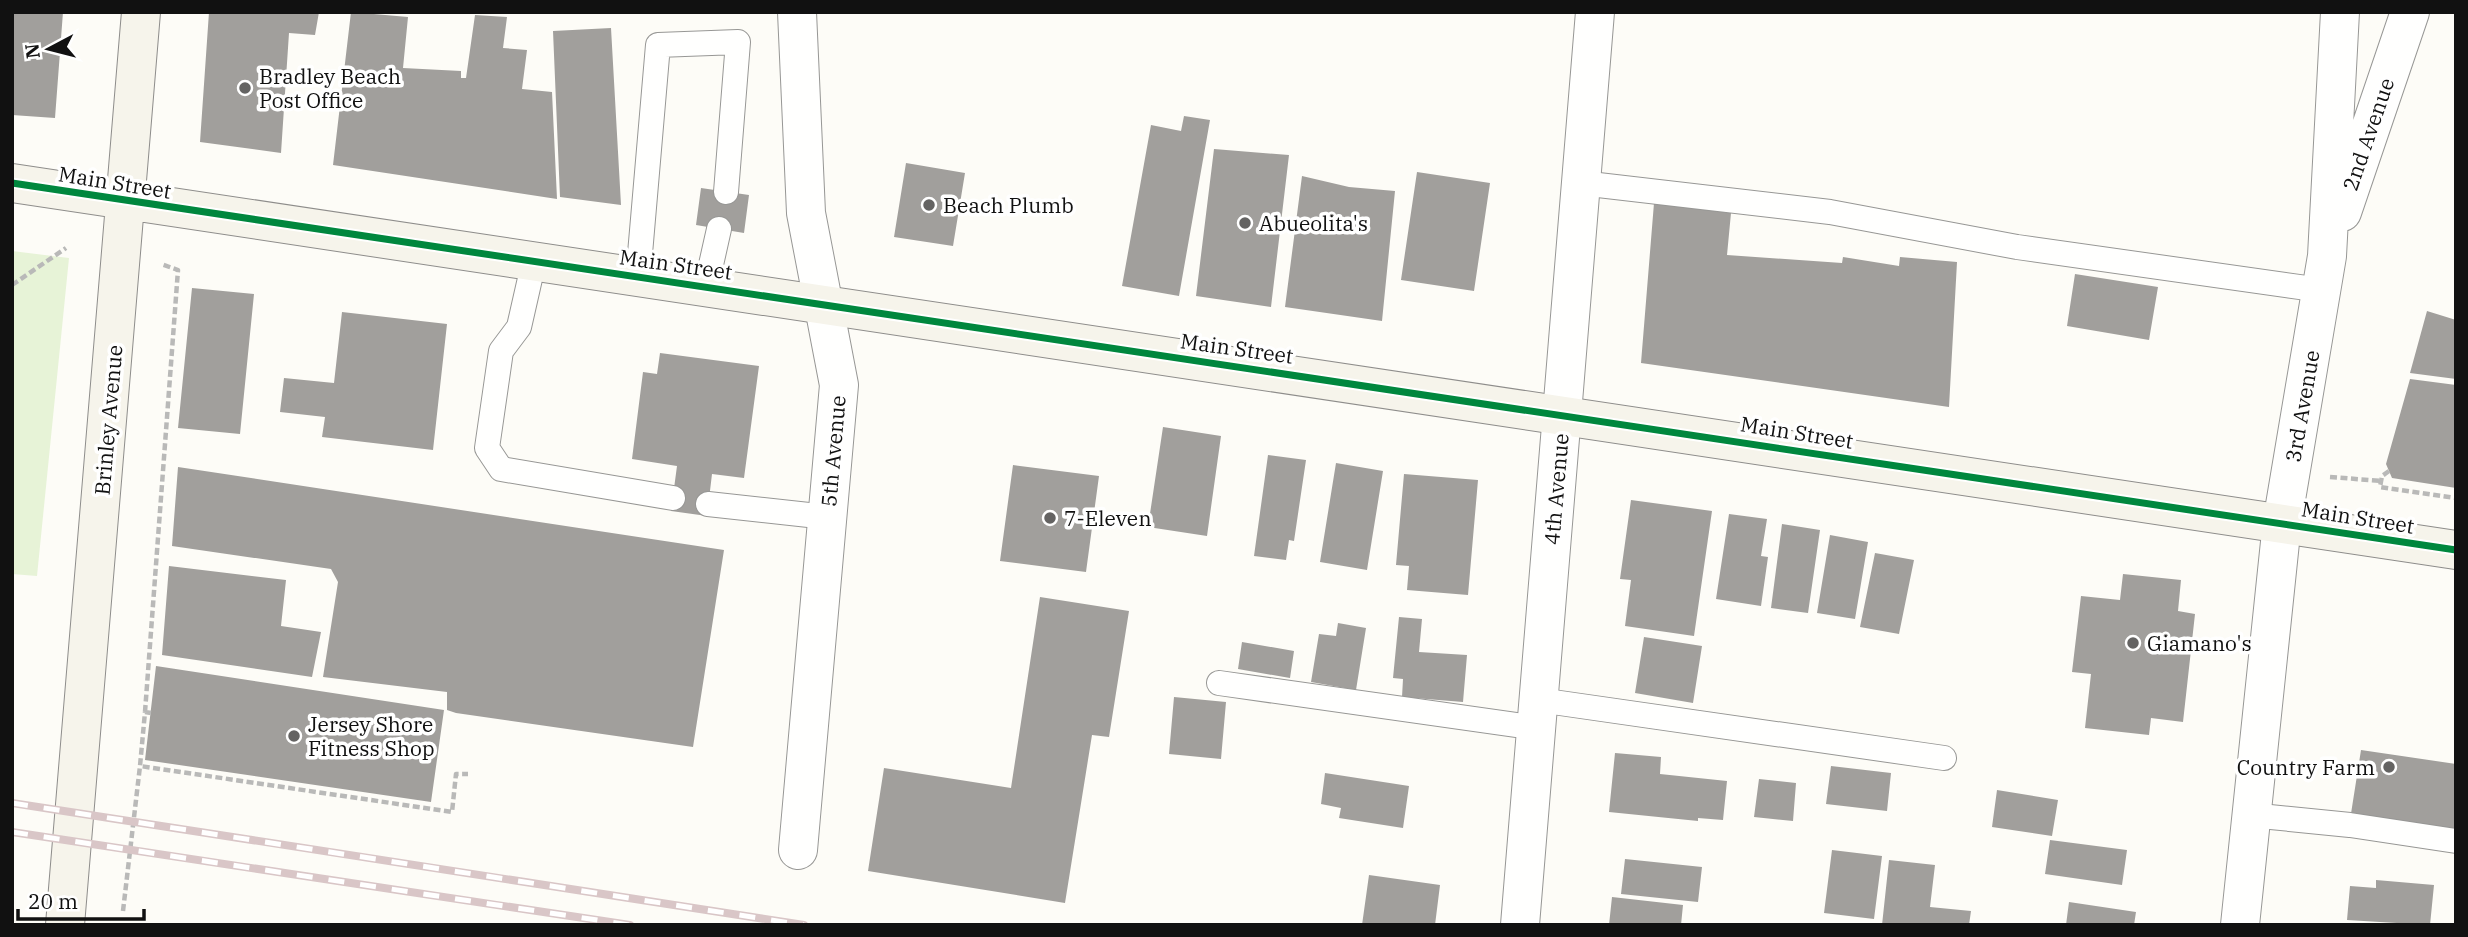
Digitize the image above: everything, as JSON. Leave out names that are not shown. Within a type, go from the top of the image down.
[{"type":"main road","name":"Brinley Avenue","points":[[65,925],[141,12]]},
{"type":"main road","name":"Main Street","points":[[12,183],[2456,550]]},
{"type":"street","name":"5th Avenue","points":[[797,12],[806,213],[839,385],[798,850]]},
{"type":"street","name":"4th Avenue","points":[[1520,925],[1595,12]]},
{"type":"street","name":"3rd Avenue","points":[[2240,925],[2282,523],[2324,273],[2340,12]]},
{"type":"street","name":"2nd Avenue","points":[[2324,273],[2410,12]]},
{"type":"lane","points":[[638,276],[658,45],[738,42],[726,192]]},
{"type":"lane","points":[[1581,183],[1830,212],[2017,247],[2324,273]]},
{"type":"lane","points":[[706,286],[719,229]]},
{"type":"lane","points":[[534,261],[519,327],[501,351],[487,448],[501,469],[673,498]]},
{"type":"lane","points":[[708,504],[827,517]]},
{"type":"lane","points":[[1219,682],[1944,758]]},
{"type":"lane","points":[[2250,815],[2350,825],[2456,841]]},
{"type":"path","points":[[12,285],[66,248]]},
{"type":"path","points":[[123,911],[148,713],[178,270],[157,263]]},
{"type":"path","points":[[2389,471],[2382,476],[2380,487],[2456,498]]},
{"type":"path","points":[[2290,473],[2382,481]]},
{"type":"path","points":[[140,766],[452,812],[456,774],[468,774]]},
{"type":"green space","points":[[12,251],[69,258],[37,576],[12,574]]},
{"type":"building","points":[[12,12],[63,12],[55,118],[12,115]]},
{"type":"building","name":"Bradley Beach Post Office","points":[[209,12],[319,12],[315,35],[289,33],[281,153],[200,142]]},
{"type":"building","points":[[351,12],[408,17],[403,68],[461,71],[461,78],[466,78],[475,15],[507,17],[503,48],[527,50],[522,89],[552,92],[557,199],[333,165]]},
{"type":"building","points":[[611,28],[621,205],[560,197],[553,31]]},
{"type":"building","points":[[1184,116],[1210,120],[1179,296],[1122,286],[1151,125],[1181,131]]},
{"type":"building","name":"Abueolita's","points":[[1214,149],[1289,155],[1271,307],[1196,296]]},
{"type":"building","name":"Beach Plumb","points":[[906,163],[965,173],[953,246],[894,237]]},
{"type":"building","points":[[1417,172],[1490,183],[1474,291],[1401,280]]},
{"type":"building","points":[[1302,176],[1349,187],[1395,191],[1382,321],[1285,307]]},
{"type":"building","points":[[701,188],[749,195],[744,233],[696,225]]},
{"type":"building","points":[[1654,203],[1731,213],[1727,255],[1842,263],[1843,257],[1899,266],[1900,257],[1957,262],[1949,407],[1641,363]]},
{"type":"building","points":[[2075,274],[2158,287],[2149,340],[2067,326]]},
{"type":"building","points":[[192,288],[254,294],[240,434],[178,428]]},
{"type":"building","points":[[2427,311],[2456,320],[2456,379],[2410,373]]},
{"type":"building","points":[[342,312],[447,324],[433,450],[322,437],[325,417],[280,412],[284,378],[334,383]]},
{"type":"building","points":[[660,353],[759,366],[744,478],[712,474],[707,516],[671,511],[677,466],[632,459],[643,372],[657,374]]},
{"type":"building","points":[[2410,379],[2456,385],[2456,488],[2392,478],[2386,464]]},
{"type":"building","points":[[1163,427],[1221,436],[1207,536],[1148,527]]},
{"type":"building","points":[[1268,455],[1306,460],[1294,541],[1289,540],[1286,560],[1254,556]]},
{"type":"building","points":[[1336,463],[1383,471],[1367,570],[1320,562]]},
{"type":"building","name":"7-Eleven","points":[[1013,465],[1099,476],[1086,572],[1000,561]]},
{"type":"building","points":[[178,467],[724,550],[693,747],[456,713],[447,710],[447,692],[323,677],[338,582],[331,569],[172,546]]},
{"type":"building","points":[[1404,474],[1478,480],[1468,595],[1407,590],[1409,566],[1396,565]]},
{"type":"building","points":[[1631,500],[1712,511],[1694,636],[1625,626],[1631,580],[1620,579]]},
{"type":"building","points":[[1729,514],[1767,519],[1761,556],[1768,557],[1761,606],[1716,599]]},
{"type":"building","points":[[1782,524],[1820,530],[1808,613],[1771,608]]},
{"type":"building","points":[[1830,535],[1868,542],[1855,619],[1817,613]]},
{"type":"building","points":[[1875,553],[1914,560],[1899,634],[1860,627]]},
{"type":"building","points":[[169,566],[286,580],[281,626],[321,632],[312,677],[162,655]]},
{"type":"building","name":"Giamano's","points":[[2123,574],[2181,580],[2178,611],[2195,614],[2183,722],[2151,718],[2149,735],[2085,728],[2091,674],[2072,672],[2081,596],[2120,600]]},
{"type":"building","points":[[1040,597],[1129,611],[1109,737],[1092,735],[1065,903],[868,871],[884,768],[1011,788]]},
{"type":"building","points":[[1399,617],[1422,619],[1419,652],[1467,655],[1463,702],[1402,697],[1403,679],[1393,678]]},
{"type":"building","points":[[1338,623],[1366,628],[1356,690],[1311,682],[1319,634],[1336,636]]},
{"type":"building","points":[[1644,637],[1702,646],[1693,703],[1635,693]]},
{"type":"building","points":[[1242,642],[1294,651],[1290,678],[1238,669]]},
{"type":"building","name":"Jersey Shore Fitness Shop","points":[[156,666],[444,710],[431,802],[145,760]]},
{"type":"building","points":[[1174,697],[1226,702],[1221,759],[1169,754]]},
{"type":"building","points":[[2361,750],[2456,764],[2456,836],[2350,820]]},
{"type":"building","points":[[1615,753],[1661,757],[1660,774],[1727,781],[1723,820],[1698,818],[1698,821],[1609,812]]},
{"type":"building","points":[[1831,766],[1891,773],[1887,811],[1826,804]]},
{"type":"building","points":[[1325,773],[1409,786],[1403,828],[1339,818],[1341,808],[1321,804]]},
{"type":"building","points":[[1759,779],[1796,783],[1793,821],[1754,817]]},
{"type":"building","points":[[1997,790],[2058,800],[2052,836],[1992,827]]},
{"type":"building","points":[[2050,840],[2127,850],[2122,885],[2045,874]]},
{"type":"building","points":[[1832,850],[1882,856],[1874,919],[1824,913]]},
{"type":"building","points":[[1625,859],[1702,867],[1698,902],[1621,894]]},
{"type":"building","points":[[1889,860],[1935,865],[1930,907],[1971,911],[1969,925],[1882,925]]},
{"type":"building","points":[[1369,875],[1440,885],[1435,925],[1362,925]]},
{"type":"building","points":[[2376,880],[2434,885],[2430,925],[2347,920],[2350,886],[2376,888]]},
{"type":"building","points":[[1612,897],[1683,905],[1681,925],[1609,925]]},
{"type":"building","points":[[2069,902],[2136,912],[2134,925],[2066,925]]},
{"type":"railway","points":[[12,803],[804,925]]},
{"type":"railway","points":[[12,832],[630,925]]},
{"type":"cycle path","points":[[12,183],[2456,550]]},
{"type":"place","name":"Bradley Beach Post Office","points":[[245,88]]},
{"type":"place","name":"Beach Plumb","points":[[929,205]]},
{"type":"place","name":"Abueolita's","points":[[1245,223]]},
{"type":"place","name":"7-Eleven","points":[[1050,518]]},
{"type":"place","name":"Giamano's","points":[[2133,643]]},
{"type":"place","name":"Jersey Shore Fitness Shop","points":[[294,736]]},
{"type":"place","name":"Country Farm","points":[[2389,767]]}]
